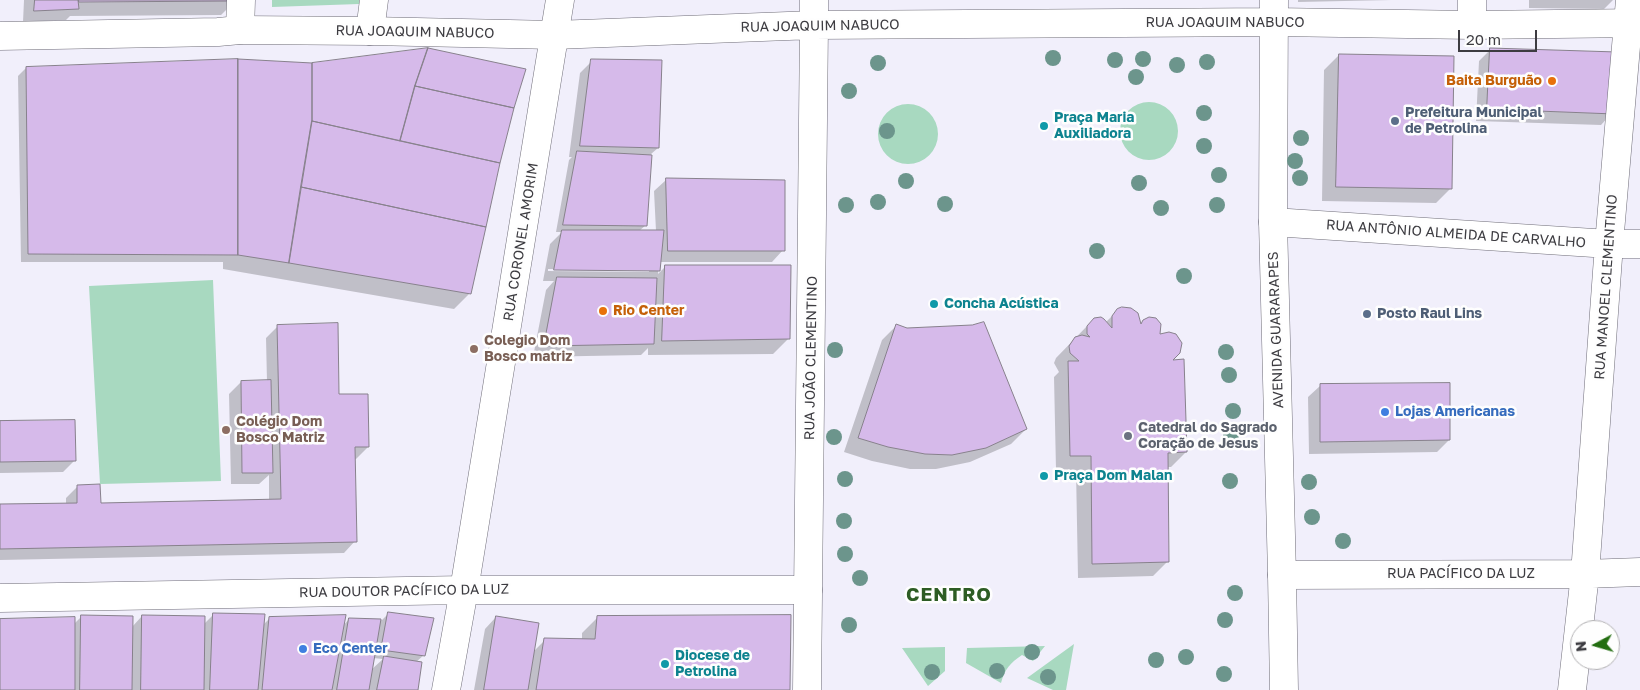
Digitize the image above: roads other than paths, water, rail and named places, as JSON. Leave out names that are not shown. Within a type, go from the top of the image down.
[{"type":"street","points":[[240,30],[241,0]]},
{"type":"street","points":[[370,31],[374,0]]},
{"type":"street","name":"RUA CORONEL AMORIM","points":[[446,690],[560,0]]},
{"type":"street","name":"RUA JOAQUIM NABUCO","points":[[0,36],[240,30],[555,36],[814,13],[1275,11],[1633,15]]},
{"type":"street","name":"AVENIDA GUARARAPES","points":[[1275,11],[1273,222],[1284,690]]},
{"type":"street","name":"RUA JOÃO CLEMENTINO","points":[[807,690],[814,13]]},
{"type":"street","name":"RUA MANOEL CLEMENTINO","points":[[1572,690],[1585,574],[1609,244],[1633,15]]},
{"type":"street","name":"RUA ANTÔNIO ALMEIDA DE CARVALHO","points":[[1273,222],[1609,244],[1640,244]]},
{"type":"street","name":"RUA PACÍFICO DA LUZ","points":[[1282,575],[1585,574],[1640,572]]},
{"type":"street","name":"RUA DOUTOR PACÍFICO DA LUZ","points":[[0,598],[464,590],[808,590]]},
{"type":"place","name":"Baita Burguão","points":[[1552,81]]},
{"type":"place","name":"Prefeitura Municipal de Petrolina","points":[[1395,121]]},
{"type":"place","name":"Praça Maria Auxiliadora","points":[[1044,126]]},
{"type":"place","name":"Concha Acústica","points":[[934,304]]},
{"type":"place","name":"Rio Center","points":[[603,311]]},
{"type":"place","name":"Posto Raul Lins","points":[[1367,314]]},
{"type":"place","name":"Colegio Dom Bosco matriz","points":[[474,349]]},
{"type":"place","name":"Lojas Americanas","points":[[1385,412]]},
{"type":"place","name":"Colégio Dom Bosco Matriz","points":[[226,430]]},
{"type":"place","name":"Catedral do Sagrado Coração de Jesus","points":[[1128,436]]},
{"type":"place","name":"Praça Dom Malan","points":[[1044,476]]},
{"type":"place","name":"Eco Center","points":[[303,649]]},
{"type":"place","name":"Diocese de Petrolina","points":[[665,664]]},
{"type":"district","name":"CENTRO","points":[[949,595]]}]
